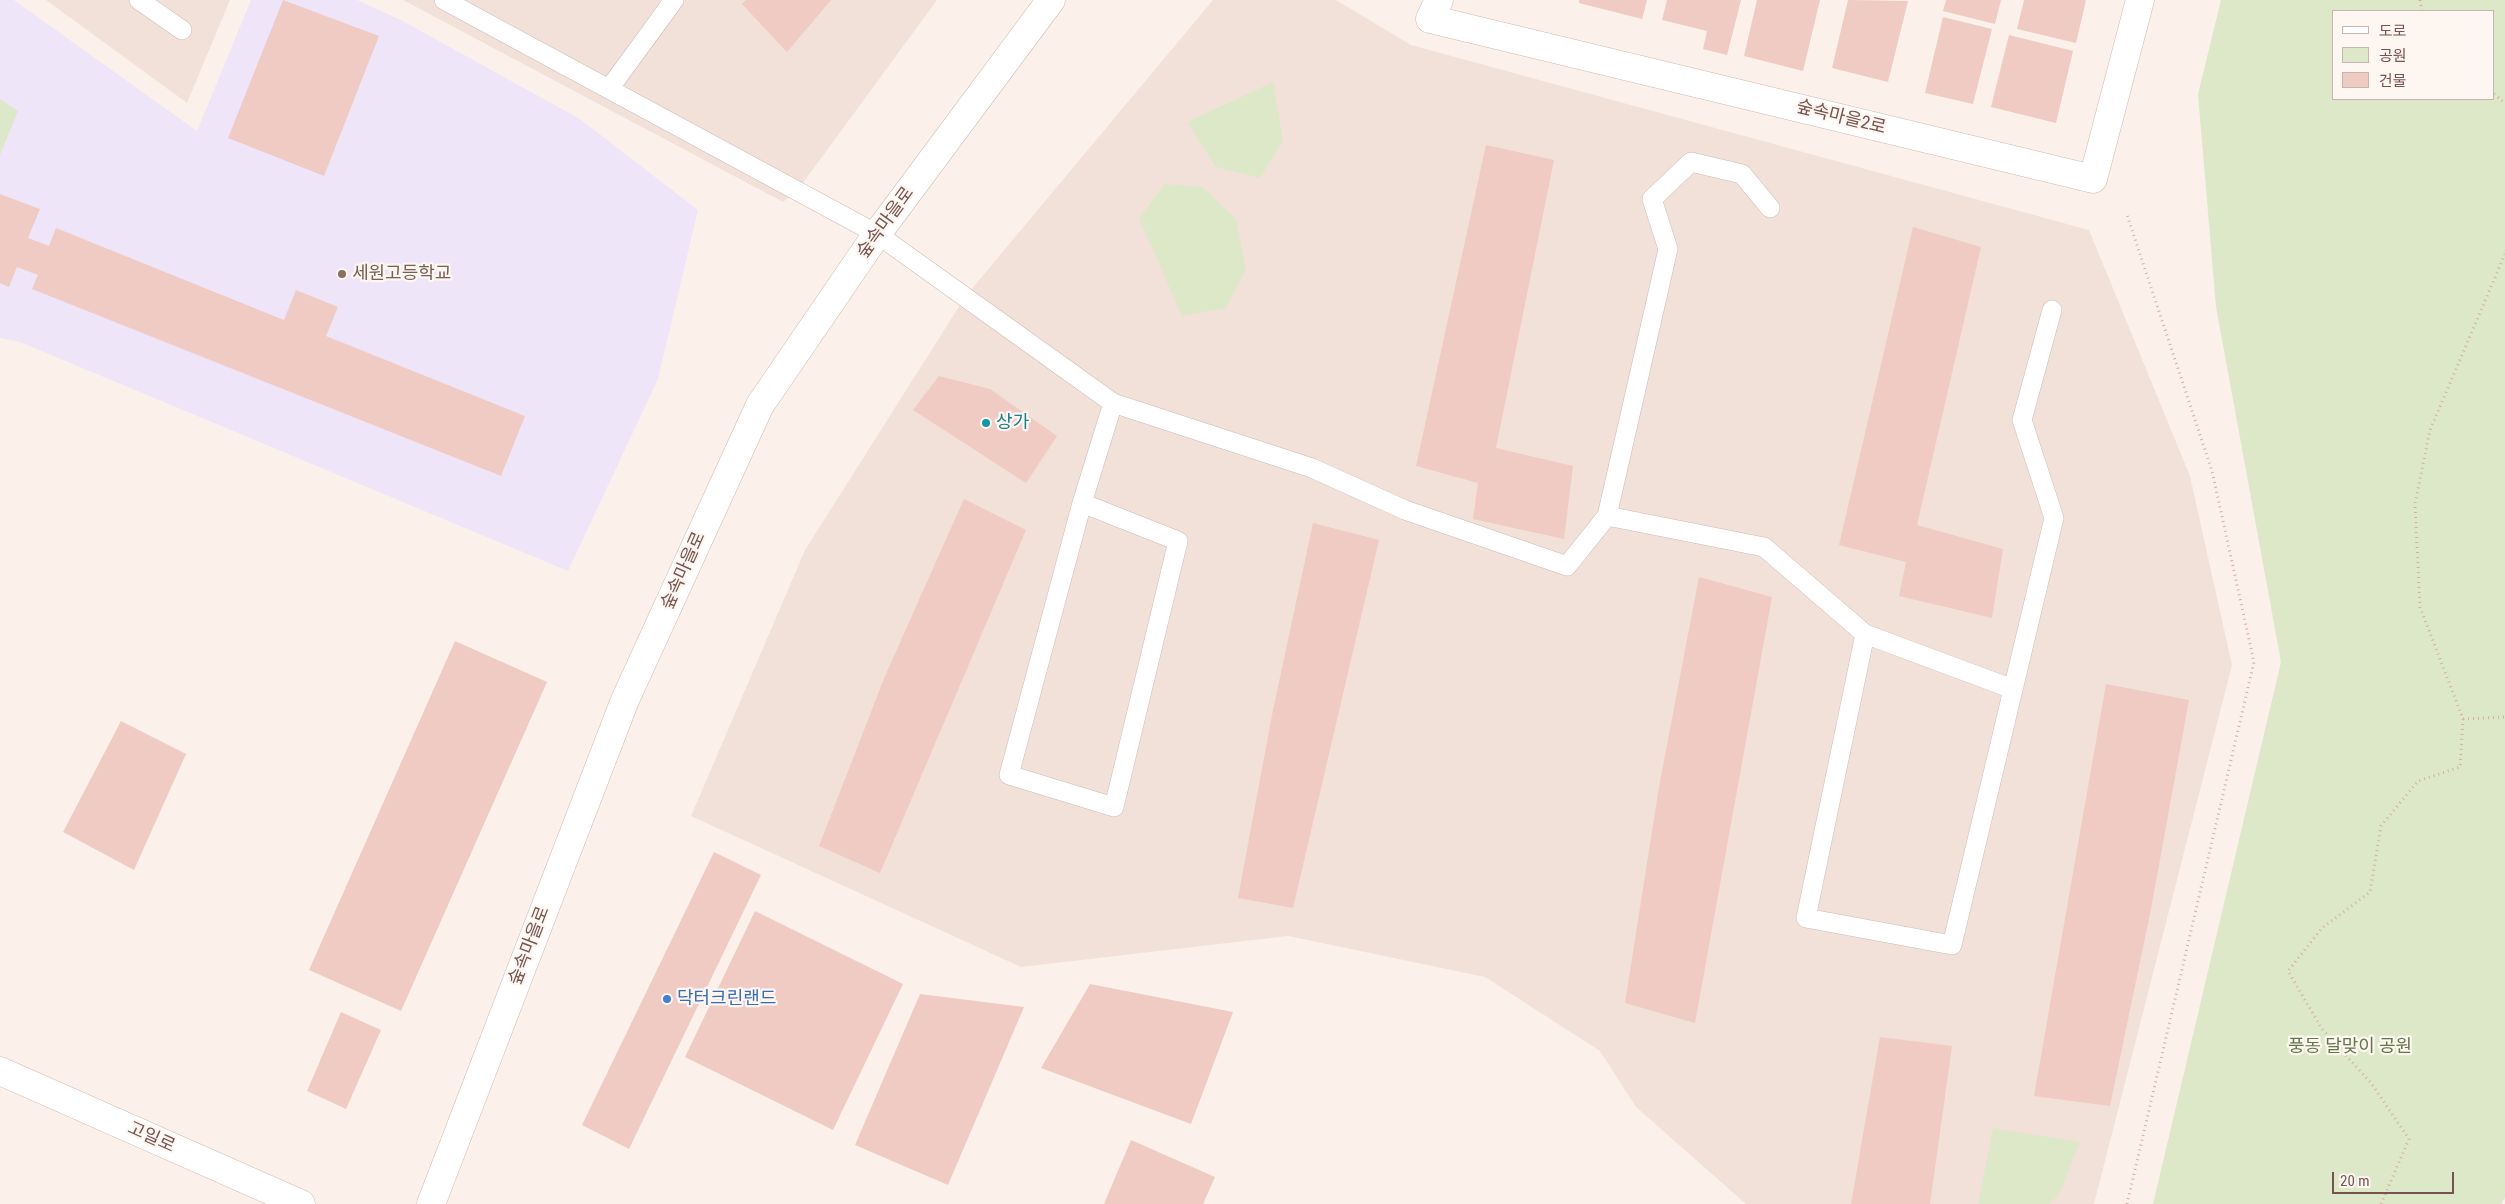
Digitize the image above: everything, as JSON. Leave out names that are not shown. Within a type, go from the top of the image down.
[{"type":"main road","name":"숲속마을로","points":[[430,1204],[625,700],[756,414],[877,234],[1051,0]]},
{"type":"main road","name":"숲속마을2로","points":[[1439,0],[1430,19],[2093,179],[2140,0]]},
{"type":"main road","name":"고일로","points":[[0,1071],[301,1204]]},
{"type":"lane","points":[[139,0],[182,30]]},
{"type":"lane","points":[[444,0],[877,234],[1113,403],[1312,468],[1405,510],[1567,566],[1607,516],[1668,249],[1652,199],[1691,162],[1742,174],[1770,208]]},
{"type":"lane","points":[[608,89],[674,0]]},
{"type":"lane","points":[[1866,634],[1806,918],[1952,945],[2054,518],[2022,420],[2052,310]]},
{"type":"lane","points":[[1082,503],[1178,540],[1114,807],[1009,775],[1082,503],[1113,403]]},
{"type":"lane","points":[[1607,516],[1764,547],[1866,634],[2013,689]]},
{"type":"path","points":[[2495,95],[2505,103]]},
{"type":"path","points":[[2127,215],[2212,471],[2254,662],[2127,1204]]},
{"type":"path","points":[[2380,1204],[2408,1139],[2371,1082],[2322,1029],[2288,971],[2322,928],[2370,892],[2381,826],[2418,781],[2460,767],[2463,718],[2420,607],[2415,504],[2430,430],[2505,254]]},
{"type":"path","points":[[2463,718],[2505,717]]},
{"type":"shaded area","name":"세원고등학교","points":[[0,0],[14,0],[197,131],[251,0],[357,0],[401,20],[580,119],[698,210],[658,379],[568,571],[20,342],[0,338]]},
{"type":"shaded area","points":[[46,0],[230,0],[187,103]]},
{"type":"shaded area","points":[[403,0],[937,0],[797,191],[783,202]]},
{"type":"shaded area","points":[[1213,0],[1336,0],[1411,45],[2089,230],[2190,476],[2232,665],[2094,1204],[1746,1204],[1636,1107],[1600,1051],[1485,977],[1288,936],[1021,967],[691,816],[805,550],[965,297]]},
{"type":"green space","name":"풍동 달맞이 공원","points":[[2221,0],[2505,0],[2505,1198],[2501,1204],[2153,1204],[2281,662],[2216,307],[2198,94]]},
{"type":"green space","points":[[1273,82],[1283,140],[1260,178],[1216,167],[1187,122]]},
{"type":"green space","points":[[0,99],[18,111],[0,155]]},
{"type":"green space","points":[[1165,184],[1202,187],[1236,219],[1246,270],[1226,308],[1182,316],[1139,218]]},
{"type":"green space","points":[[1993,1128],[2080,1142],[2059,1194],[2049,1204],[1978,1204]]},
{"type":"building","points":[[283,0],[379,36],[324,176],[228,138]]},
{"type":"building","points":[[746,0],[831,0],[787,52],[742,4]]},
{"type":"building","points":[[1579,0],[1647,0],[1642,19],[1579,3]]},
{"type":"building","points":[[1667,0],[1741,0],[1727,55],[1703,49],[1707,31],[1662,20]]},
{"type":"building","points":[[1757,0],[1820,0],[1803,71],[1744,56]]},
{"type":"building","points":[[1848,0],[1908,1],[1888,82],[1832,68]]},
{"type":"building","points":[[1946,0],[2001,0],[1995,24],[1943,11]]},
{"type":"building","points":[[2024,0],[2086,0],[2076,43],[2017,29]]},
{"type":"building","points":[[1943,17],[1992,29],[1973,104],[1925,93]]},
{"type":"building","points":[[2009,35],[2073,51],[2056,123],[1991,107]]},
{"type":"building","points":[[1486,145],[1554,160],[1496,448],[1573,466],[1564,539],[1473,519],[1478,483],[1416,466]]},
{"type":"building","points":[[0,194],[40,209],[28,238],[49,246],[56,228],[284,320],[296,290],[338,307],[326,336],[525,416],[501,476],[32,289],[38,275],[17,267],[9,287],[0,283]]},
{"type":"building","points":[[1913,227],[1981,247],[1917,525],[2003,549],[1992,618],[1899,596],[1906,562],[1839,545]]},
{"type":"building","name":"상가","points":[[939,376],[990,389],[1057,436],[1026,483],[913,410]]},
{"type":"building","points":[[964,499],[1026,530],[880,873],[819,846],[885,676]]},
{"type":"building","points":[[1313,523],[1379,540],[1293,908],[1238,898],[1272,715]]},
{"type":"building","points":[[1699,577],[1772,597],[1695,1023],[1625,1003],[1659,787]]},
{"type":"building","points":[[455,641],[547,682],[401,1011],[309,970]]},
{"type":"building","points":[[2106,684],[2189,700],[2151,909],[2110,1106],[2034,1096]]},
{"type":"building","points":[[121,721],[186,754],[134,870],[63,832]]},
{"type":"building","points":[[714,852],[761,875],[629,1149],[582,1125]]},
{"type":"building","points":[[755,911],[903,984],[833,1130],[685,1057]]},
{"type":"building","points":[[1090,984],[1233,1012],[1191,1124],[1041,1068]]},
{"type":"building","points":[[920,994],[1024,1007],[948,1185],[855,1145]]},
{"type":"building","points":[[341,1012],[381,1030],[346,1109],[307,1091]]},
{"type":"building","points":[[1880,1037],[1952,1046],[1930,1204],[1851,1204]]},
{"type":"building","points":[[1131,1140],[1215,1177],[1203,1204],[1104,1204]]},
{"type":"place","name":"세원고등학교","points":[[342,274]]},
{"type":"place","name":"상가","points":[[986,423]]},
{"type":"place","name":"닥터크린랜드","points":[[667,999]]}]
